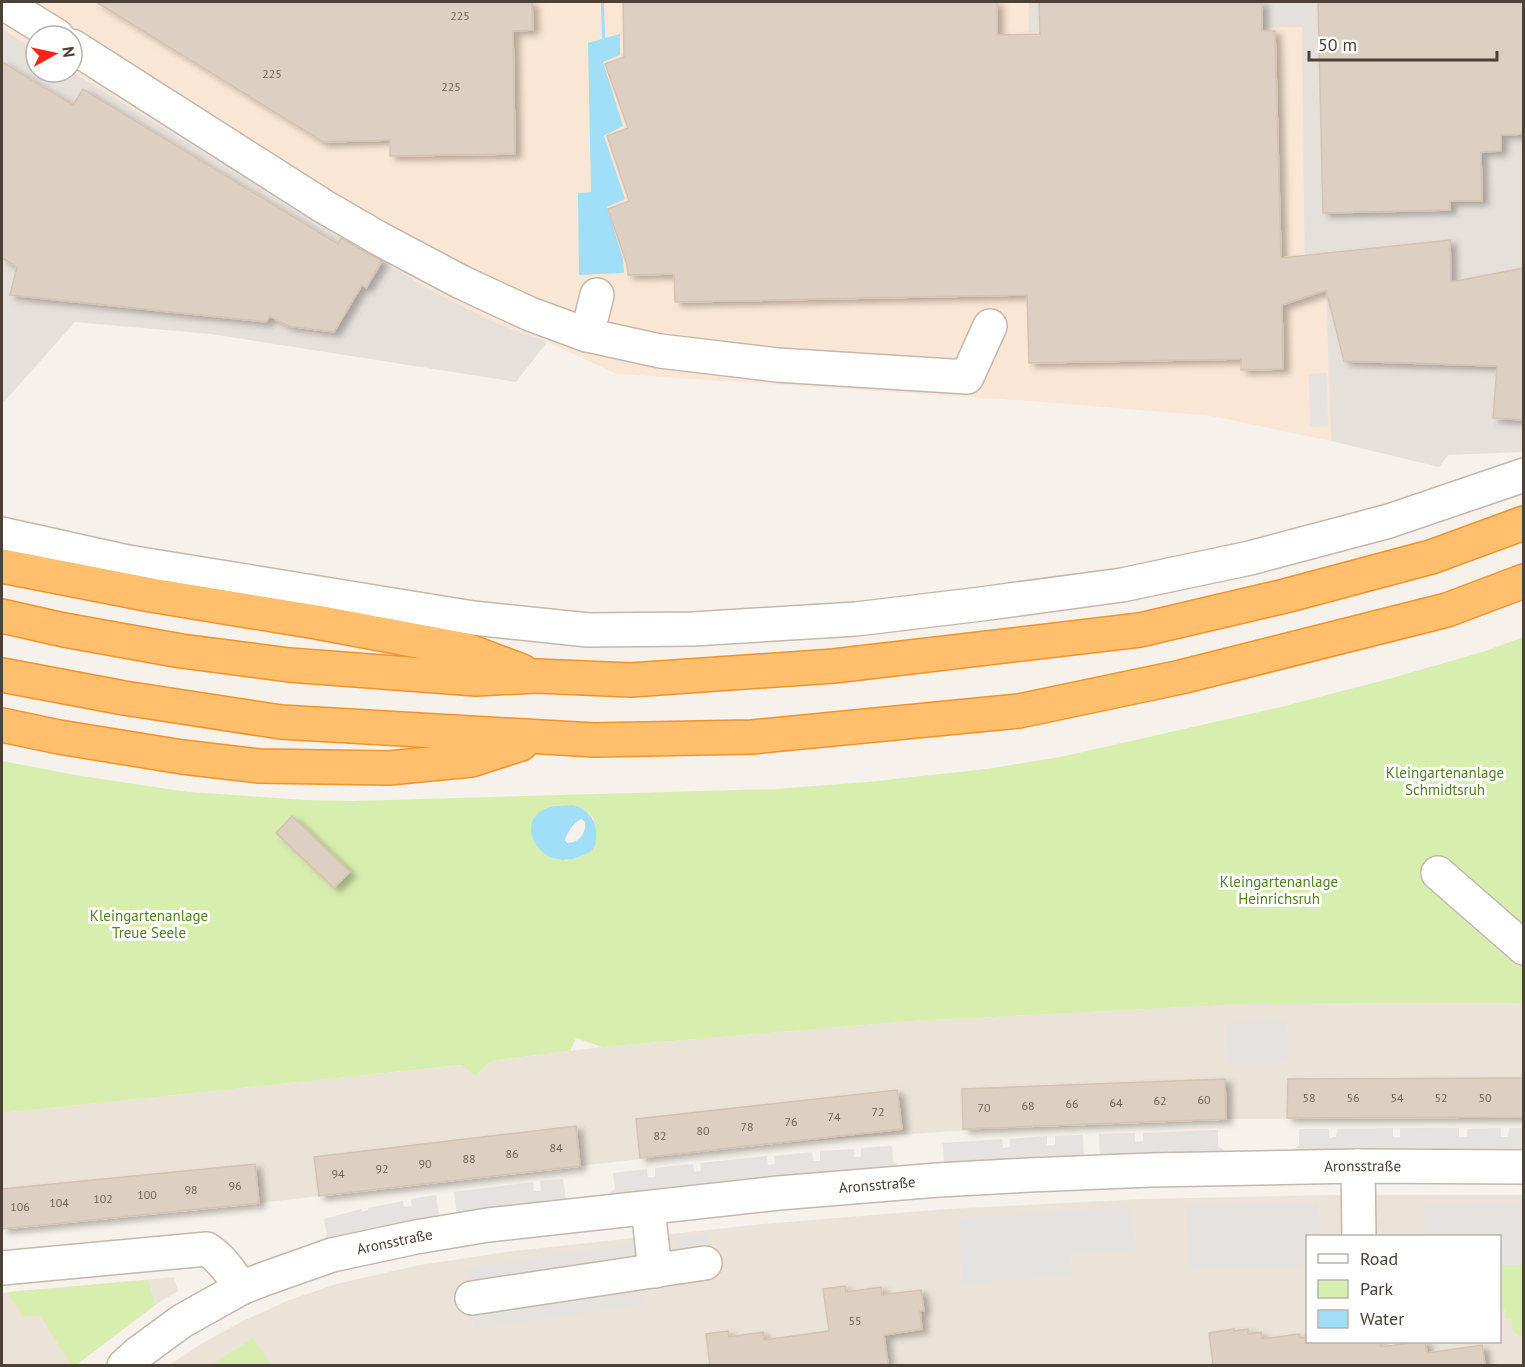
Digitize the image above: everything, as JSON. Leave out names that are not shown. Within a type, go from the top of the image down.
[{"type":"highway","points":[[2,616],[64,630],[182,651],[289,664],[476,679],[537,676],[631,680],[834,666],[1140,630],[1285,596],[1431,558],[1524,523]]},
{"type":"highway","points":[[2,566],[151,595],[466,650],[537,676]]},
{"type":"highway","points":[[2,675],[124,698],[281,722],[594,740],[752,737],[1019,711],[1181,677],[1436,613],[1524,581]]},
{"type":"highway","points":[[2,725],[59,737],[182,757],[270,767],[388,768],[471,760],[537,738]]},
{"type":"street","points":[[2,2],[47,20]]},
{"type":"street","points":[[84,54],[323,206],[380,239],[461,282],[530,314],[587,335],[660,351],[777,365],[967,377],[990,326]]},
{"type":"street","points":[[587,335],[597,295]]},
{"type":"street","points":[[2,534],[128,562],[473,618],[588,630],[693,629],[856,619],[1122,585],[1250,558],[1389,521],[1524,475]]},
{"type":"street","points":[[1438,873],[1524,948]]},
{"type":"street","points":[[1358,1166],[1359,1235]]},
{"type":"street","name":"Aronsstraße","points":[[124,1365],[182,1322],[241,1288],[332,1255],[416,1237],[488,1225],[790,1192],[1029,1174],[1358,1166],[1524,1167]]},
{"type":"street","points":[[648,1208],[656,1271]]},
{"type":"street","points":[[2,1268],[207,1250],[217,1256],[230,1270],[241,1288]]},
{"type":"street","points":[[471,1298],[705,1263]]},
{"type":"shaded area","points":[[2,2],[1029,2],[1030,32],[1303,27],[1305,296],[1326,290],[1331,441],[1212,416],[1031,401],[617,374],[547,342],[496,323],[432,291],[84,79],[84,24],[24,24],[24,43],[2,29]]},
{"type":"shaded area","points":[[1029,2],[1523,2],[1523,452],[1448,455],[1439,467],[1331,441],[1326,290],[1305,297],[1302,27],[1029,32]]},
{"type":"shaded area","points":[[2,29],[24,43],[24,84],[84,84],[84,79],[432,291],[496,323],[547,342],[516,382],[211,334],[75,322],[2,404]]},
{"type":"shaded area","points":[[1327,373],[1328,426],[1310,427],[1309,374]]},
{"type":"shaded area","points":[[1523,1003],[1523,1117],[1226,1119],[1051,1125],[863,1137],[771,1144],[259,1203],[2,1229],[2,1113],[462,1065],[475,1076],[491,1061],[570,1051],[913,1021],[1247,1004]]},
{"type":"shaded area","points":[[1286,1021],[1287,1062],[1227,1064],[1226,1023]]},
{"type":"shaded area","points":[[1393,1128],[1393,1137],[1400,1137],[1400,1128],[1459,1128],[1459,1137],[1467,1137],[1467,1129],[1501,1128],[1501,1137],[1508,1137],[1509,1128],[1523,1128],[1523,1150],[1291,1150],[1299,1145],[1299,1129],[1329,1129],[1329,1138],[1336,1137],[1337,1129]]},
{"type":"shaded area","points":[[1218,1130],[1218,1146],[1225,1151],[1100,1155],[1099,1134],[1135,1133],[1135,1142],[1143,1141],[1143,1133]]},
{"type":"shaded area","points":[[1083,1135],[1084,1156],[944,1163],[943,1143],[1002,1139],[1003,1148],[1010,1147],[1010,1139],[1047,1136],[1047,1145],[1055,1145],[1055,1136]]},
{"type":"shaded area","points":[[892,1146],[893,1162],[900,1166],[733,1180],[609,1194],[615,1189],[613,1173],[647,1169],[648,1177],[655,1177],[655,1168],[693,1164],[694,1172],[701,1171],[700,1163],[767,1156],[768,1165],[775,1164],[774,1156],[812,1152],[813,1161],[820,1161],[820,1151],[854,1149],[854,1157],[861,1157],[861,1148]]},
{"type":"shaded area","points":[[563,1179],[566,1200],[457,1213],[454,1192],[533,1182],[534,1191],[541,1191],[540,1181]]},
{"type":"shaded area","points":[[436,1195],[439,1215],[322,1241],[327,1235],[324,1219],[403,1201],[404,1207],[412,1206],[411,1199]]},
{"type":"shaded area","points":[[1329,1195],[1523,1195],[1523,1365],[168,1366],[201,1344],[243,1321],[287,1301],[336,1284],[420,1265],[513,1251],[763,1224],[947,1209],[1143,1199]]},
{"type":"shaded area","points":[[1318,1202],[1319,1235],[1306,1235],[1306,1266],[1188,1269],[1186,1205]]},
{"type":"shaded area","points":[[1523,1203],[1523,1265],[1501,1265],[1501,1235],[1425,1235],[1424,1205]]},
{"type":"shaded area","points":[[1132,1207],[1135,1250],[1070,1254],[1071,1276],[963,1283],[958,1218]]},
{"type":"shaded area","points":[[708,1233],[715,1276],[683,1281],[677,1237]]},
{"type":"shaded area","points":[[635,1243],[643,1304],[475,1329],[466,1268]]},
{"type":"shaded area","points":[[174,1277],[178,1291],[155,1305],[76,1365],[2,1366],[2,1293]]},
{"type":"green space","points":[[1523,637],[1523,1003],[1247,1004],[913,1021],[602,1047],[576,1038],[570,1051],[491,1061],[475,1076],[461,1065],[2,1113],[2,761],[75,775],[188,792],[307,800],[353,801],[776,789],[987,769],[1065,756],[1281,707],[1486,651]],"holes":[[[573,805],[593,817],[595,836],[593,848],[584,855],[565,861],[544,809]]]},
{"type":"green space","points":[[1501,1265],[1523,1265],[1523,1337],[1513,1331],[1512,1319],[1505,1319],[1506,1310],[1501,1308]]},
{"type":"green space","points":[[148,1280],[155,1305],[76,1365],[71,1365],[40,1315],[23,1317],[7,1292]]},
{"type":"green space","points":[[253,1338],[271,1365],[211,1365]]},
{"type":"water","points":[[601,2],[604,2],[605,38],[620,34],[620,55],[603,62],[623,126],[604,136],[625,199],[607,207],[623,259],[624,273],[579,275],[578,193],[591,192],[588,43],[602,39]]},
{"type":"water","points":[[573,805],[585,810],[593,820],[596,832],[595,845],[591,851],[581,856],[567,860],[554,858],[544,853],[536,844],[532,835],[532,825],[536,816],[545,809]],"holes":[[[581,819],[585,822],[581,837],[567,843],[565,840],[573,825]]]},
{"type":"building","points":[[96,2],[532,2],[533,30],[513,31],[515,154],[390,156],[390,140],[323,142]]},
{"type":"building","points":[[623,2],[997,2],[997,35],[1040,34],[1039,2],[1262,2],[1262,31],[1275,31],[1281,258],[1450,240],[1451,282],[1524,268],[1524,420],[1493,418],[1497,366],[1344,361],[1326,290],[1282,305],[1283,369],[1241,370],[1241,359],[1029,363],[1027,295],[675,302],[674,274],[628,275],[627,265],[608,209],[629,201],[607,136],[628,128],[605,64],[624,57]]},
{"type":"building","points":[[1318,2],[1524,2],[1524,134],[1501,135],[1501,151],[1481,152],[1482,201],[1450,201],[1450,210],[1323,213]]},
{"type":"building","points":[[2,62],[24,75],[24,84],[38,84],[73,105],[83,89],[338,244],[341,238],[382,261],[366,288],[362,285],[334,332],[288,326],[270,316],[266,322],[10,295],[17,267],[2,258]]},
{"type":"building","points":[[292,816],[350,872],[334,888],[276,833]]},
{"type":"building","points":[[1524,1078],[1524,1117],[1287,1118],[1288,1079]]},
{"type":"building","points":[[1225,1079],[1226,1119],[963,1129],[962,1089]]},
{"type":"building","points":[[897,1090],[902,1129],[640,1158],[636,1119]]},
{"type":"building","points":[[576,1126],[580,1166],[319,1196],[314,1157]]},
{"type":"building","points":[[255,1164],[259,1203],[2,1229],[2,1189]]},
{"type":"building","points":[[845,1286],[846,1292],[881,1287],[882,1295],[921,1290],[924,1311],[920,1311],[922,1329],[884,1335],[888,1364],[710,1365],[706,1334],[728,1331],[729,1337],[763,1332],[764,1340],[829,1331],[823,1289]]},
{"type":"building","points":[[1248,1329],[1248,1334],[1261,1332],[1262,1339],[1299,1334],[1300,1338],[1306,1337],[1306,1343],[1379,1343],[1380,1347],[1425,1343],[1427,1353],[1482,1345],[1485,1365],[1213,1365],[1209,1333]]},
{"type":"park label","name":"Kleingartenanlage Schmidtsruh","points":[[1445,782]]},
{"type":"park label","name":"Kleingartenanlage Heinrichsruh","points":[[1279,890]]},
{"type":"park label","name":"Kleingartenanlage Treue Seele","points":[[149,924]]}]
